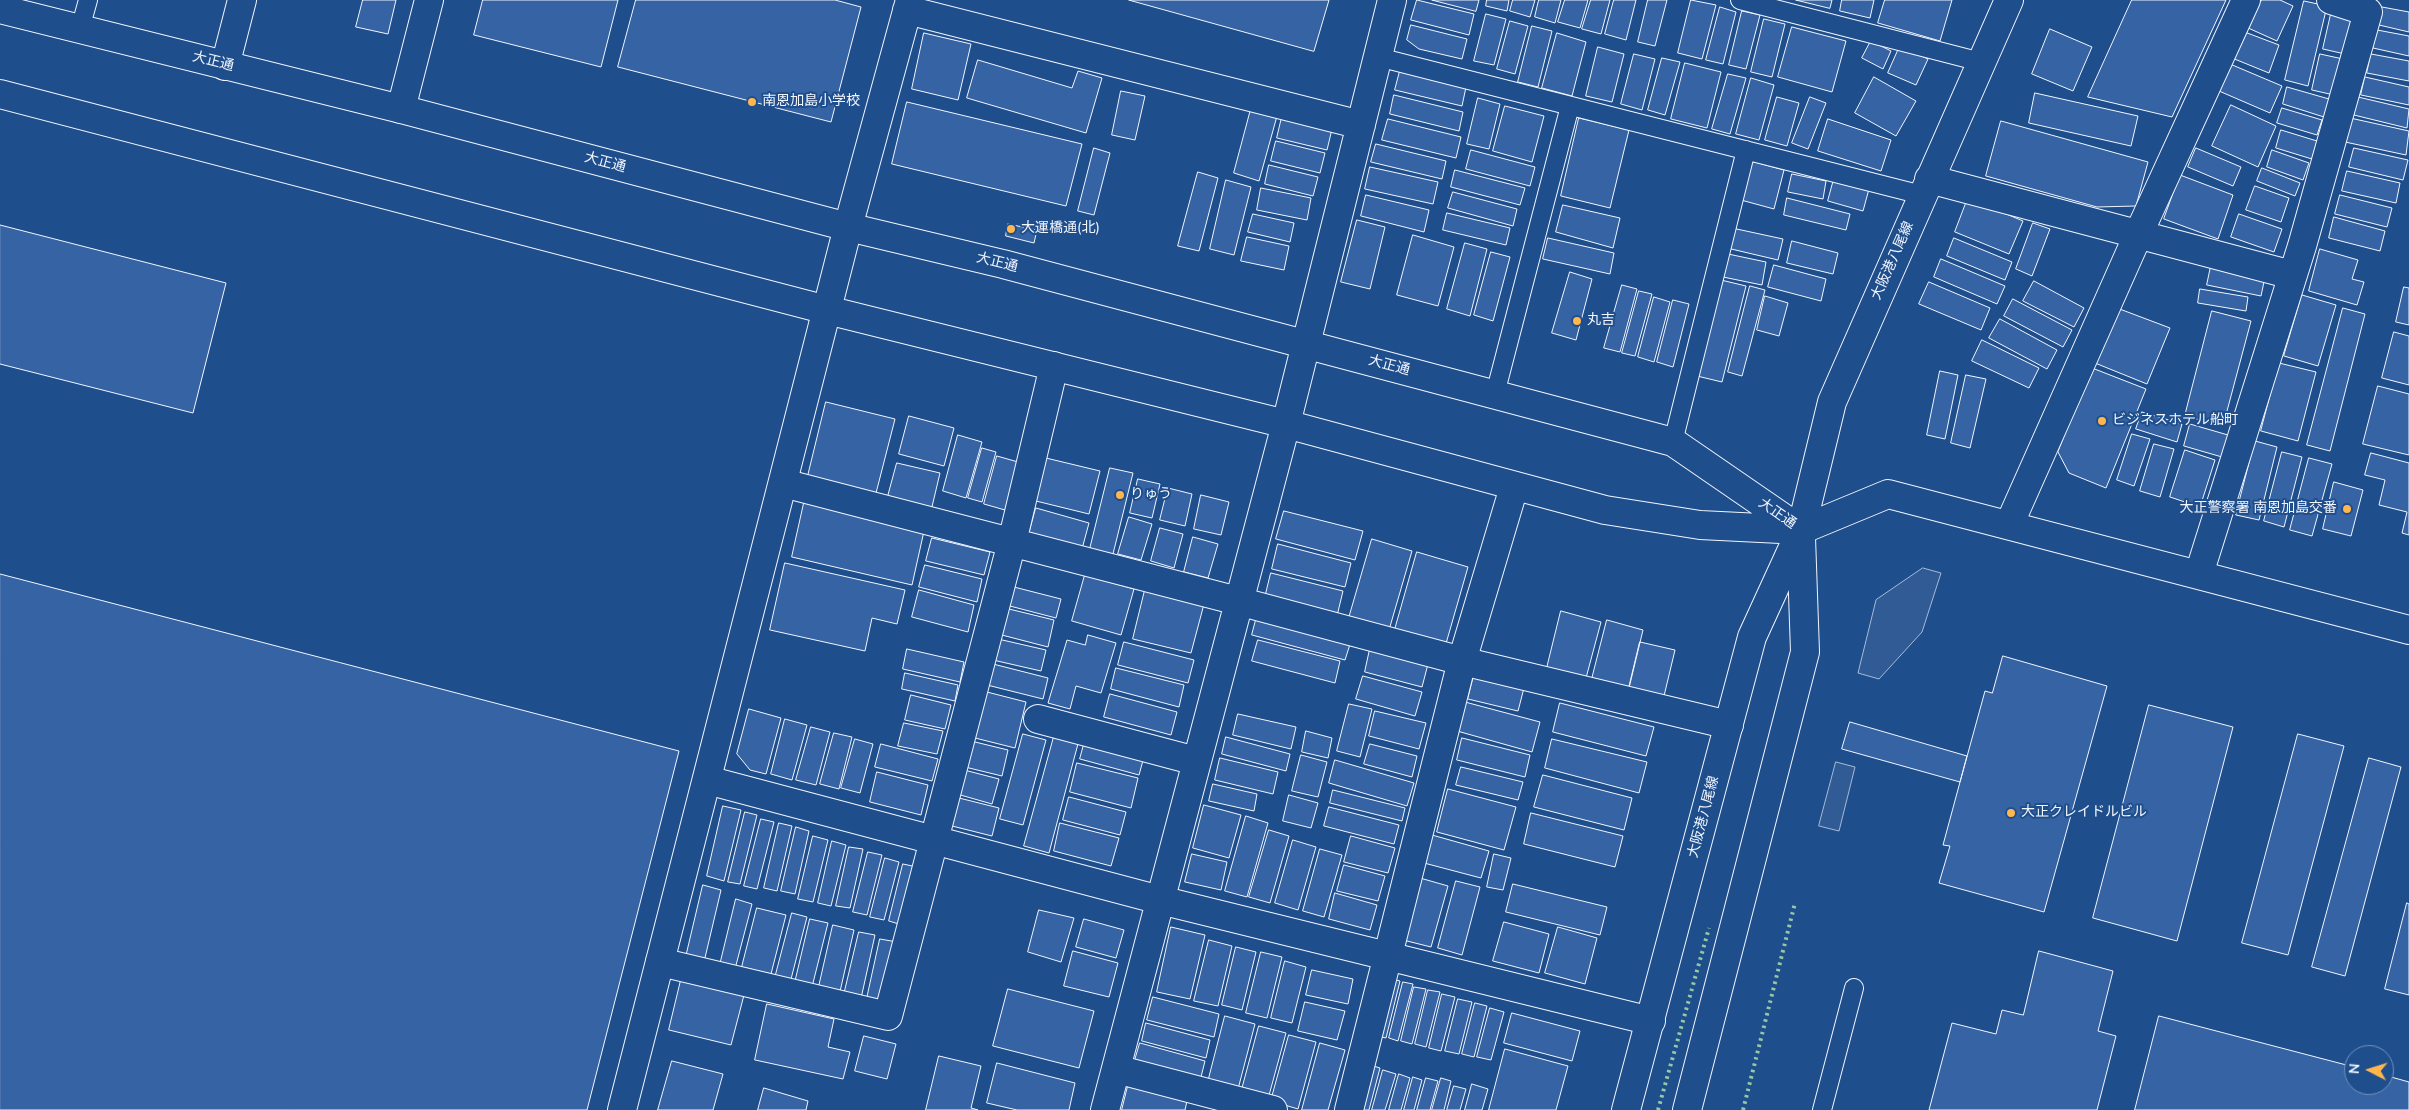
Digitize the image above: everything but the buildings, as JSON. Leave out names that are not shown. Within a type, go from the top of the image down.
[{"type":"street","points":[[225,66],[242,0]]},
{"type":"street","points":[[401,109],[429,0]]},
{"type":"street","points":[[1104,1110],[1286,424],[1392,0]]},
{"type":"street","name":"大阪港八尾線","points":[[1626,1110],[1752,637],[1801,530],[1832,402],[1925,187],[2010,0]]},
{"type":"street","points":[[2009,525],[2138,234],[2246,0]]},
{"type":"street","points":[[2199,574],[2302,246],[2368,12],[2331,0]]},
{"type":"street","points":[[622,1110],[848,227],[908,5],[1361,125]]},
{"type":"street","name":"大正通","points":[[0,9],[401,109],[848,227],[1003,264],[1673,442],[1801,530]]},
{"type":"street","name":"大正通","points":[[0,94],[827,310],[1286,424],[1604,510],[1700,524],[1801,530]]},
{"type":"street","points":[[1925,187],[2138,234],[2292,275]]},
{"type":"street","points":[[660,962],[888,1016],[936,842],[1012,542],[1054,366]]},
{"type":"street","points":[[783,484],[1238,600],[1462,662],[1728,725]]},
{"type":"street","points":[[1349,1110],[1462,662],[1514,487]]},
{"type":"street","points":[[1801,530],[1888,494],[2409,630]]},
{"type":"street","name":"大阪港八尾線","points":[[1687,1110],[1805,652],[1801,530]]},
{"type":"street","points":[[1038,719],[1196,761]]},
{"type":"street","points":[[706,780],[936,842],[1387,958],[1651,1021]]},
{"type":"street","points":[[1116,1069],[1273,1110]]},
{"type":"lane","points":[[80,29],[88,0]]},
{"type":"lane","points":[[1740,0],[1981,62]]},
{"type":"lane","points":[[1378,58],[1746,150],[1925,187]]},
{"type":"lane","points":[[1495,394],[1570,106]]},
{"type":"lane","points":[[1673,442],[1746,150]]},
{"type":"lane","points":[[1822,1110],[1854,988]]},
{"type":"shaded area","points":[[1923,568],[1941,573],[1922,632],[1879,679],[1858,673],[1876,600]]},
{"type":"shaded area","points":[[1836,762],[1855,767],[1839,831],[1819,826]]},
{"type":"hedge","points":[[1743,1110],[1795,903]]},
{"type":"hedge","points":[[1658,1110],[1709,928]]},
{"type":"place","name":"南恩加島小学校","points":[[752,102]]},
{"type":"place","name":"大運橋通(北)","points":[[1011,229]]},
{"type":"place","name":"丸吉","points":[[1577,321]]},
{"type":"place","name":"ビジネスホテル船町","points":[[2102,421]]},
{"type":"place","name":"りゅう","points":[[1120,495]]},
{"type":"place","name":"大正警察署 南恩加島交番","points":[[2347,509]]},
{"type":"place","name":"大正クレイドルビル","points":[[2011,813]]}]
